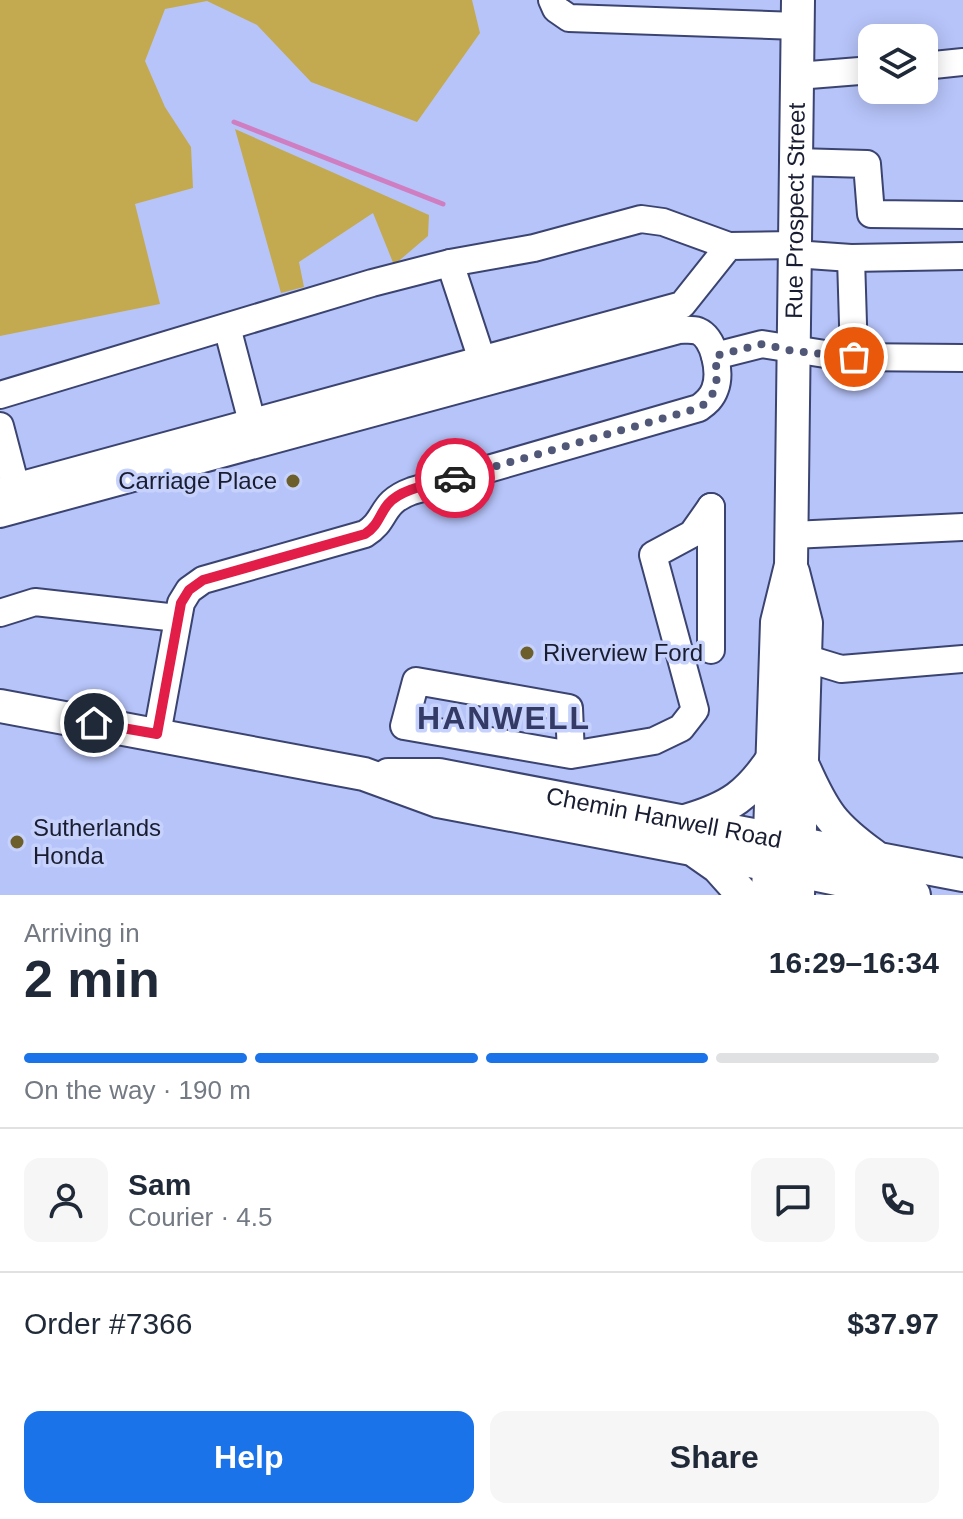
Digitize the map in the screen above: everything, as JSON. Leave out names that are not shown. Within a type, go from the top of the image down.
[{"type":"main road","name":"Rue Prospect Street","points":[[788,759],[805,658],[806,623],[792,550],[798,13]]},
{"type":"main road","name":"Rue Prospect Street","points":[[784,868],[788,759],[777,622],[792,550]]},
{"type":"main road","name":"Chemin Hanwell Road","points":[[0,706],[364,774],[439,775],[689,835],[784,868],[900,894]]},
{"type":"main road","points":[[743,895],[689,835],[788,759],[829,819],[879,859]]},
{"type":"main road","name":"Chemin Hanwell Road","points":[[784,868],[879,859],[963,875]]},
{"type":"lane","points":[[552,0],[556,9],[569,18],[798,13]]},
{"type":"lane","points":[[938,65],[963,62]]},
{"type":"lane","points":[[797,76],[858,71]]},
{"type":"lane","points":[[796,162],[867,164],[871,214],[963,215]]},
{"type":"lane","points":[[0,395],[372,283],[450,263],[534,248],[641,219],[663,222],[729,246],[795,249],[851,258],[963,256]]},
{"type":"lane","points":[[0,426],[8,489],[682,305],[729,246]]},
{"type":"lane","points":[[851,258],[854,357]]},
{"type":"lane","points":[[450,263],[482,360]]},
{"type":"lane","points":[[227,327],[252,422]]},
{"type":"lane","points":[[0,514],[679,330],[702,333],[715,356],[718,379],[715,391],[699,408],[397,497],[388,504],[373,529],[365,534],[203,580],[189,590],[177,618],[157,734]]},
{"type":"lane","points":[[715,356],[762,344],[793,351],[854,357],[963,358]]},
{"type":"lane","points":[[571,755],[569,708],[416,681],[404,726],[571,755],[654,741],[681,728],[695,710],[653,555],[692,534],[711,507],[711,650]]},
{"type":"lane","points":[[792,550],[963,527]]},
{"type":"lane","points":[[0,613],[35,602],[177,618]]},
{"type":"lane","points":[[805,658],[841,669],[963,659]]},
{"type":"shaded area","points":[[0,0],[472,0],[480,33],[417,122],[311,82],[257,25],[207,1],[165,9],[145,61],[165,107],[191,147],[193,188],[135,204],[160,304],[0,336]]},
{"type":"shaded area","points":[[235,129],[429,215],[428,236],[394,265],[373,213],[299,262],[304,287],[281,293]]},
{"type":"waterway","points":[[234,122],[443,204]]},
{"type":"way so far","points":[[455,478],[699,408],[715,391],[718,379],[715,356],[762,344],[793,351],[854,357]]},
{"type":"place","name":"Carriage Place","points":[[293,481]]},
{"type":"place","name":"Riverview Ford","points":[[527,653]]},
{"type":"place","name":"Sutherlands Honda","points":[[17,842]]},
{"type":"district","name":"HANWELL","points":[[504,718]]},
{"type":"route","points":[[94,723],[157,734],[181,603],[189,590],[203,580],[365,534],[373,529],[388,504],[397,497],[455,478]]}]
